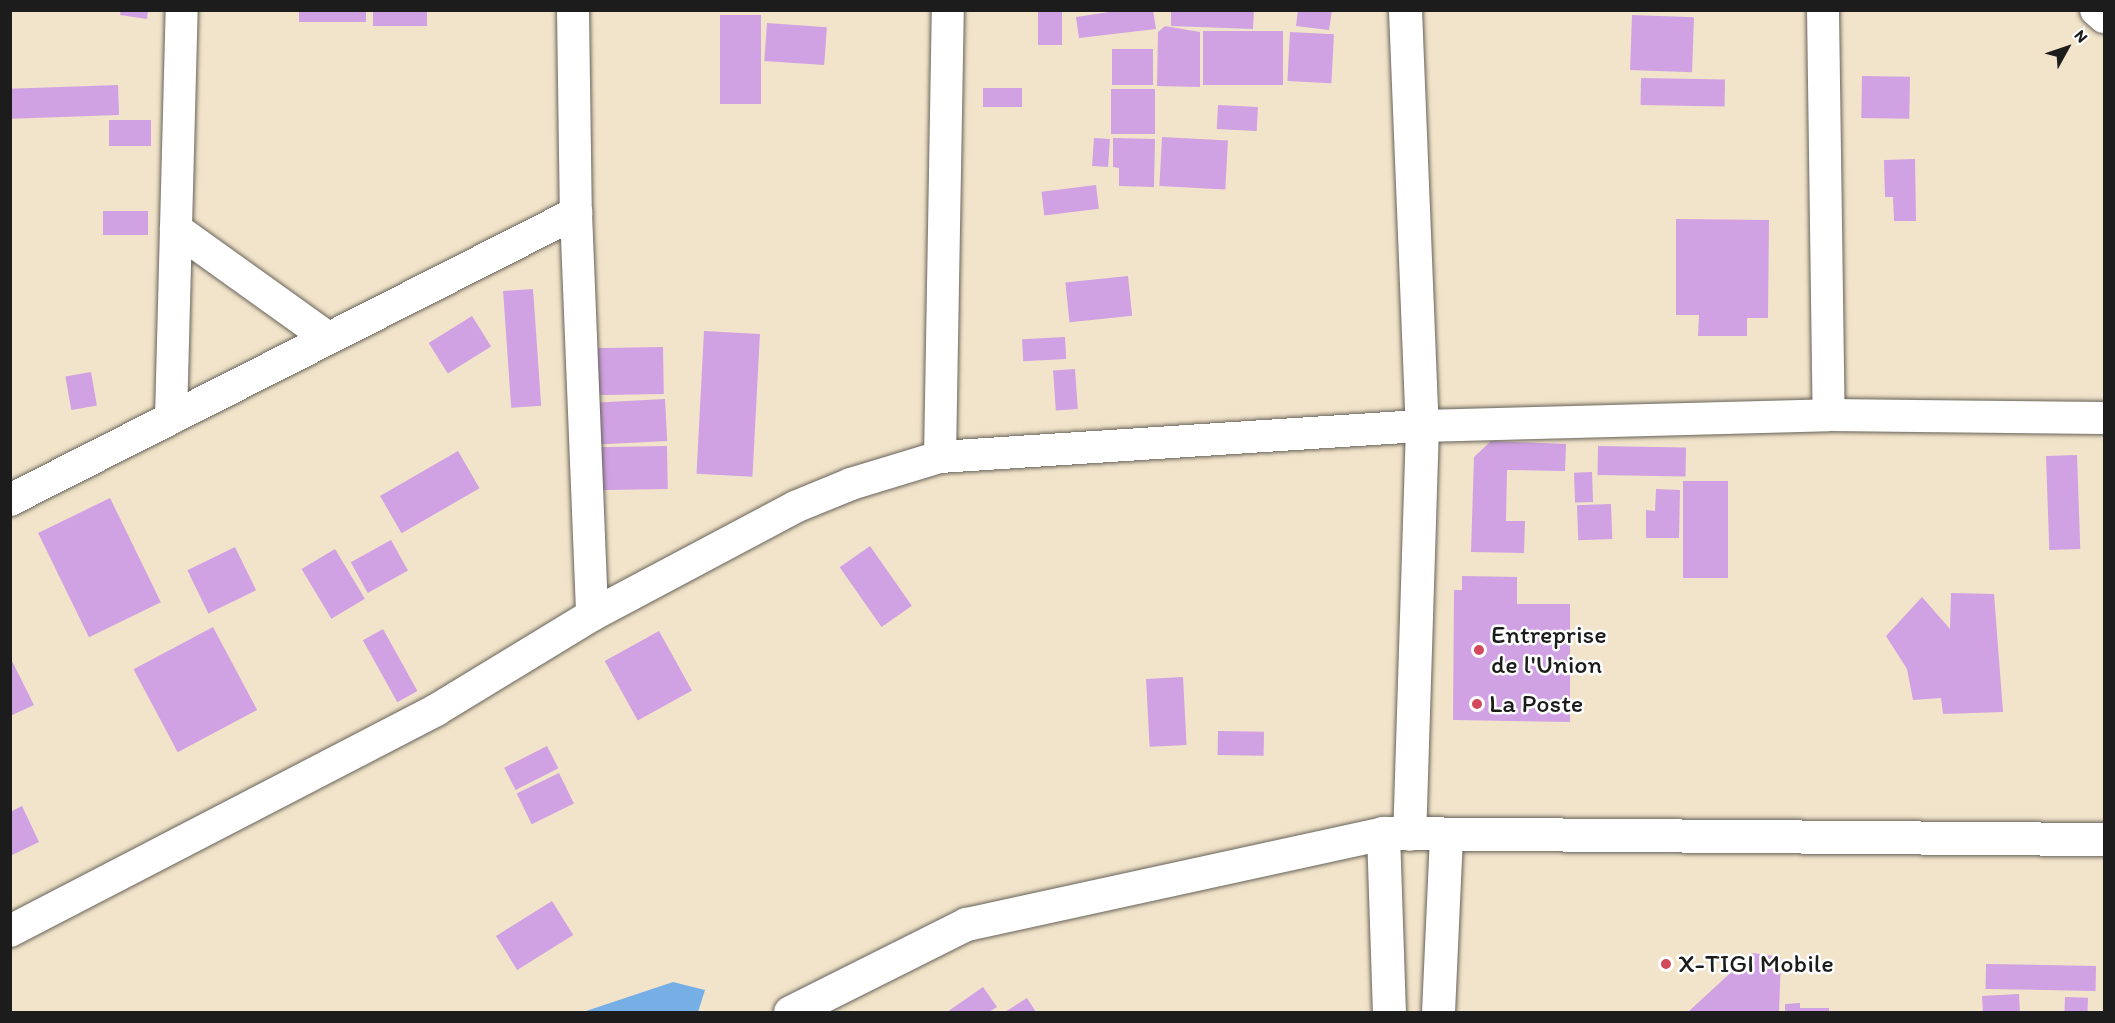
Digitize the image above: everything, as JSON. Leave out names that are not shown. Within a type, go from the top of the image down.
[{"type":"street","points":[[171,418],[182,10]]},
{"type":"street","points":[[573,10],[576,213],[592,615]]},
{"type":"street","points":[[940,457],[948,10]]},
{"type":"street","points":[[1389,1012],[1396,833],[1422,426],[1405,10]]},
{"type":"street","points":[[1823,10],[1829,415]]},
{"type":"street","points":[[2096,10],[2104,17]]},
{"type":"street","points":[[10,500],[576,213]]},
{"type":"street","points":[[176,229],[327,338]]},
{"type":"street","points":[[10,931],[426,715],[592,615],[795,507],[851,484],[940,457],[1422,426],[1829,415],[2104,418]]},
{"type":"street","points":[[790,1012],[966,924],[1396,833],[1446,836],[2104,839]]},
{"type":"street","points":[[1438,1012],[1446,836]]},
{"type":"water","points":[[673,982],[705,990],[698,1012],[583,1012]]},
{"type":"building","points":[[121,10],[148,10],[147,19],[120,15]]},
{"type":"building","points":[[299,10],[366,10],[366,22],[299,22]]},
{"type":"building","points":[[373,10],[427,10],[427,26],[373,26]]},
{"type":"building","points":[[1038,10],[1062,10],[1062,45],[1038,45]]},
{"type":"building","points":[[1122,10],[1153,10],[1156,29],[1079,38],[1076,17]]},
{"type":"building","points":[[1171,10],[1254,10],[1253,29],[1171,26]]},
{"type":"building","points":[[1298,10],[1332,10],[1329,30],[1296,26]]},
{"type":"building","points":[[720,15],[761,15],[761,104],[720,104]]},
{"type":"building","points":[[1632,15],[1694,17],[1692,72],[1630,70]]},
{"type":"building","points":[[767,23],[827,27],[824,65],[764,61]]},
{"type":"building","points":[[1165,26],[1200,32],[1200,87],[1157,86],[1158,32]]},
{"type":"building","points":[[1203,31],[1283,31],[1283,85],[1203,85]]},
{"type":"building","points":[[1290,32],[1334,34],[1331,83],[1287,81]]},
{"type":"building","points":[[1112,49],[1153,49],[1153,85],[1112,85]]},
{"type":"building","points":[[1862,76],[1910,77],[1909,119],[1861,118]]},
{"type":"building","points":[[1641,78],[1725,79],[1725,106],[1641,105]]},
{"type":"building","points":[[118,85],[119,115],[11,119],[10,89]]},
{"type":"building","points":[[983,88],[1022,88],[1022,107],[983,107]]},
{"type":"building","points":[[1111,89],[1155,89],[1155,134],[1111,134]]},
{"type":"building","points":[[1218,105],[1258,107],[1257,131],[1217,129]]},
{"type":"building","points":[[109,120],[151,120],[151,146],[109,146]]},
{"type":"building","points":[[1162,137],[1228,140],[1225,189],[1159,186]]},
{"type":"building","points":[[1094,138],[1110,139],[1108,167],[1092,166]]},
{"type":"building","points":[[1113,138],[1155,139],[1154,187],[1119,186],[1119,168],[1113,167]]},
{"type":"building","points":[[1915,159],[1916,221],[1894,221],[1893,197],[1885,197],[1884,160]]},
{"type":"building","points":[[1096,185],[1099,209],[1044,216],[1041,192]]},
{"type":"building","points":[[103,211],[148,211],[148,235],[103,235]]},
{"type":"building","points":[[1676,219],[1769,220],[1768,318],[1747,318],[1747,336],[1698,336],[1699,315],[1676,315]]},
{"type":"building","points":[[1128,276],[1132,316],[1070,322],[1065,283]]},
{"type":"building","points":[[533,289],[541,406],[511,408],[503,291]]},
{"type":"building","points":[[472,316],[491,347],[448,374],[429,343]]},
{"type":"building","points":[[704,331],[760,334],[752,477],[697,474]]},
{"type":"building","points":[[1065,337],[1066,359],[1023,361],[1022,339]]},
{"type":"building","points":[[663,347],[664,394],[588,395],[587,348]]},
{"type":"building","points":[[1075,369],[1078,409],[1056,410],[1053,371]]},
{"type":"building","points":[[91,372],[97,405],[71,410],[65,377]]},
{"type":"building","points":[[665,399],[667,441],[592,445],[590,403]]},
{"type":"building","points":[[1491,441],[1566,444],[1565,471],[1507,470],[1506,521],[1525,521],[1524,553],[1471,552],[1474,457]]},
{"type":"building","points":[[667,446],[668,489],[593,490],[592,447]]},
{"type":"building","points":[[1598,446],[1686,448],[1685,477],[1597,475]]},
{"type":"building","points":[[458,451],[480,488],[402,533],[380,496]]},
{"type":"building","points":[[2077,455],[2080,549],[2049,550],[2046,456]]},
{"type":"building","points":[[1592,472],[1593,502],[1575,503],[1574,473]]},
{"type":"building","points":[[1683,481],[1728,481],[1728,578],[1683,578]]},
{"type":"building","points":[[1656,489],[1680,490],[1679,538],[1646,538],[1646,510],[1655,511]]},
{"type":"building","points":[[110,498],[161,602],[89,637],[38,533]]},
{"type":"building","points":[[1611,504],[1612,539],[1578,540],[1577,505]]},
{"type":"building","points":[[391,540],[408,571],[368,593],[351,562]]},
{"type":"building","points":[[870,546],[912,606],[882,627],[840,567]]},
{"type":"building","points":[[235,547],[256,590],[208,613],[187,570]]},
{"type":"building","points":[[335,549],[365,599],[331,619],[302,569]]},
{"type":"building","points":[[1462,576],[1517,577],[1517,604],[1570,604],[1570,722],[1453,720],[1454,590],[1462,590]]},
{"type":"building","points":[[1951,593],[1994,594],[2003,712],[1943,714],[1941,698],[1913,700],[1907,669],[1886,636],[1922,597],[1950,629]]},
{"type":"building","points":[[213,627],[257,710],[178,752],[134,669]]},
{"type":"building","points":[[383,629],[417,691],[397,702],[363,640]]},
{"type":"building","points":[[659,631],[692,690],[638,721],[605,661]]},
{"type":"building","points":[[10,657],[34,705],[10,716]]},
{"type":"building","points":[[1183,677],[1187,745],[1150,747],[1146,679]]},
{"type":"building","points":[[1218,731],[1264,732],[1264,756],[1218,755]]},
{"type":"building","points":[[547,746],[558,768],[516,790],[504,768]]},
{"type":"building","points":[[559,773],[574,804],[532,824],[517,794]]},
{"type":"building","points":[[22,806],[39,842],[10,856],[10,812]]},
{"type":"building","points":[[552,901],[573,935],[517,970],[496,936]]},
{"type":"building","points":[[1752,953],[1781,957],[1779,1012],[1688,1012]]},
{"type":"building","points":[[1986,964],[2096,966],[2096,991],[1986,989]]},
{"type":"building","points":[[983,987],[997,1007],[989,1012],[947,1012]]},
{"type":"building","points":[[2019,994],[2020,1012],[1983,1012],[1982,996]]},
{"type":"building","points":[[2065,997],[2088,998],[2087,1012],[2064,1012]]},
{"type":"building","points":[[1027,998],[1036,1012],[1005,1012]]},
{"type":"building","points":[[1800,1003],[1800,1008],[1829,1008],[1829,1012],[1785,1012],[1785,1004]]},
{"type":"place","name":"Entreprise de l'Union","points":[[1479,650]]},
{"type":"place","name":"La Poste","points":[[1477,704]]},
{"type":"place","name":"X-TIGI Mobile","points":[[1666,964]]}]
